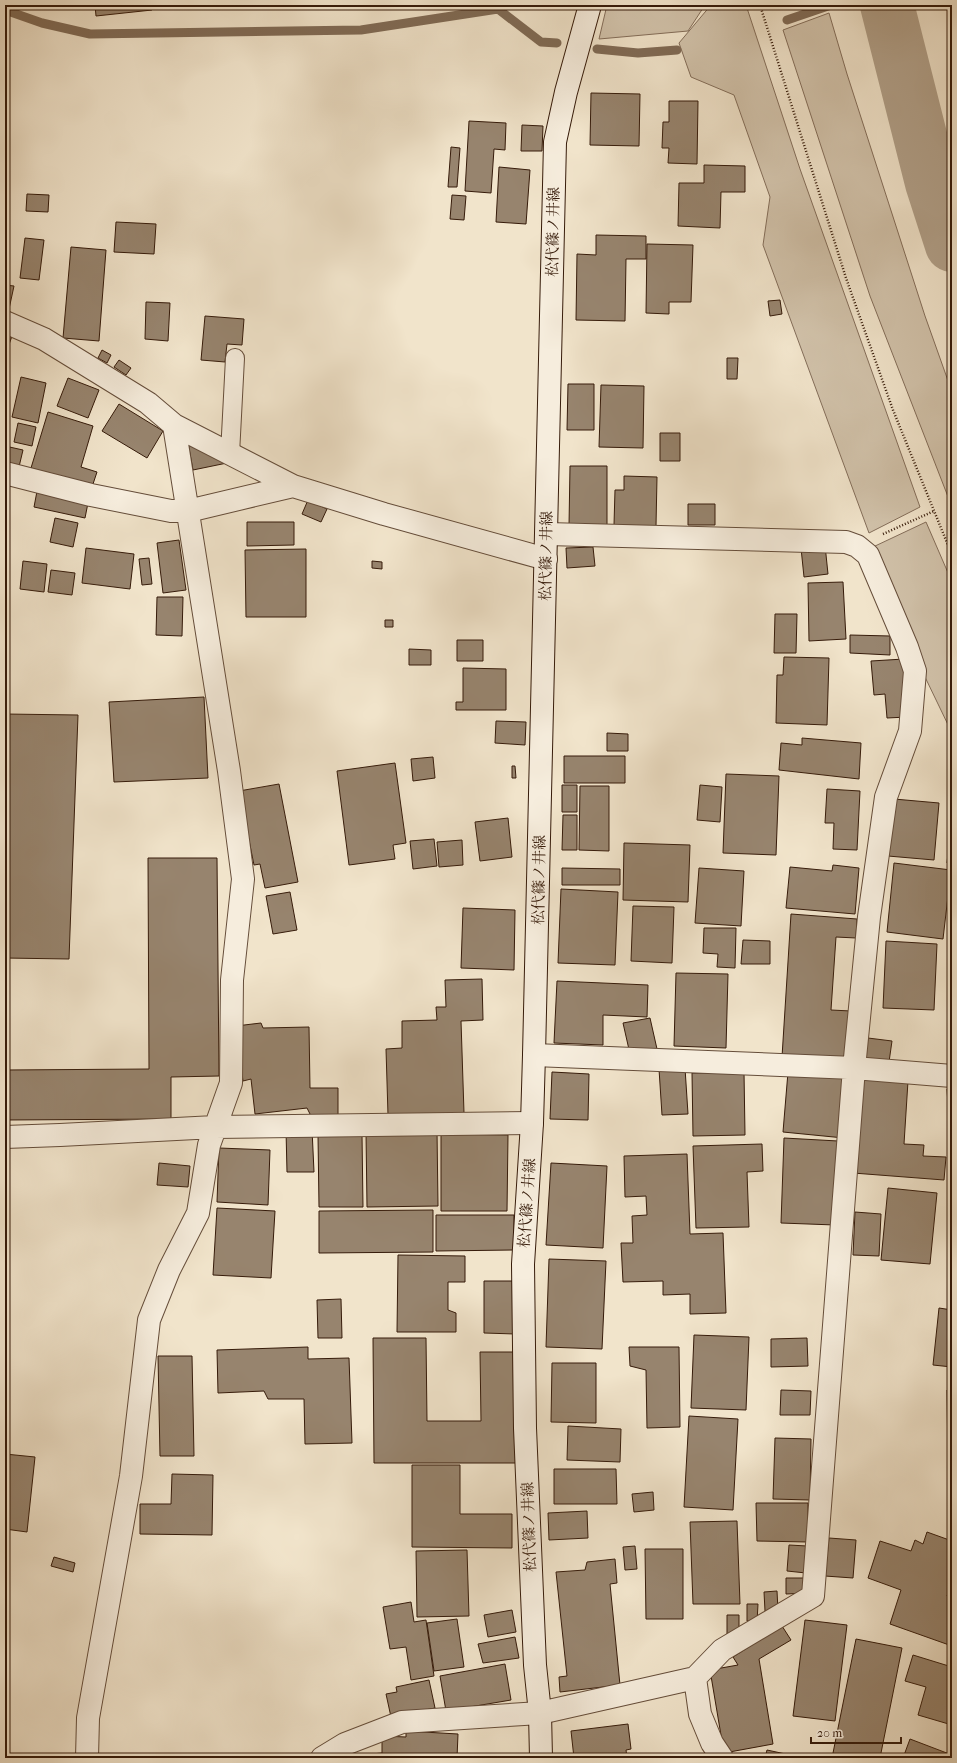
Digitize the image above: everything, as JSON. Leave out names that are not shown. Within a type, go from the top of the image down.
[{"type":"street","name":"松代篠ノ井線","points":[[541,1758],[540,1713],[535,1666],[526,1444],[523,1272],[532,1123],[534,1055],[555,142],[566,92],[590,5]]},
{"type":"street","points":[[5,322],[44,339],[148,403],[174,425],[293,486],[384,514],[546,559]]},
{"type":"street","points":[[87,1758],[88,1718],[131,1476],[149,1320],[169,1270],[198,1213],[209,1146],[231,1083],[232,980],[243,879],[229,771],[174,425]]},
{"type":"street","points":[[5,473],[91,495],[171,511],[188,511],[293,486]]},
{"type":"street","points":[[322,1758],[345,1744],[402,1722],[540,1713],[695,1678],[722,1650],[813,1596],[854,1068],[869,917],[886,797],[910,731],[915,670],[907,647],[868,555],[857,546],[846,542],[547,534]]},
{"type":"street","points":[[534,1055],[854,1068],[952,1076]]},
{"type":"street","points":[[5,1137],[60,1136],[215,1127],[532,1123]]},
{"type":"street","points":[[695,1678],[700,1714],[712,1743],[722,1758]]},
{"type":"lane","points":[[230,454],[235,358]]},
{"type":"path","points":[[760,5],[846,278],[893,410],[952,555]]},
{"type":"path","points":[[857,546],[934,511]]},
{"type":"shaded area","points":[[607,5],[705,5],[688,31],[599,39]]},
{"type":"shaded area","points":[[711,5],[746,5],[800,169],[920,507],[869,533],[763,245],[770,197],[734,95],[691,77],[679,43]]},
{"type":"shaded area","points":[[829,13],[847,74],[925,316],[952,392],[952,507],[870,296],[783,30]]},
{"type":"shaded area","points":[[926,522],[952,582],[952,733],[925,677],[873,547]]},
{"type":"building","points":[[95,5],[152,5],[152,10],[96,16]]},
{"type":"building","points":[[591,93],[640,94],[639,146],[590,145]]},
{"type":"building","points":[[669,101],[698,101],[697,164],[668,163],[669,148],[662,148],[663,122],[669,122]]},
{"type":"building","points":[[469,121],[506,123],[505,150],[494,149],[491,193],[465,191]]},
{"type":"building","points":[[522,125],[543,126],[542,151],[521,151]]},
{"type":"building","points":[[451,147],[460,148],[457,187],[448,187]]},
{"type":"building","points":[[704,165],[745,166],[745,192],[721,192],[720,228],[678,226],[679,183],[704,183]]},
{"type":"building","points":[[499,167],[530,170],[526,224],[496,222]]},
{"type":"building","points":[[27,194],[49,195],[48,212],[26,211]]},
{"type":"building","points":[[452,195],[466,196],[464,220],[450,219]]},
{"type":"building","points":[[116,222],[156,224],[154,254],[114,252]]},
{"type":"building","points":[[596,235],[646,236],[646,259],[626,259],[625,321],[576,320],[577,254],[596,255]]},
{"type":"building","points":[[25,238],[44,240],[39,280],[20,278]]},
{"type":"building","points":[[647,244],[693,245],[691,302],[669,302],[669,314],[646,313]]},
{"type":"building","points":[[71,247],[106,250],[99,341],[63,338]]},
{"type":"building","points":[[5,285],[14,286],[9,309],[5,308]]},
{"type":"building","points":[[780,300],[782,314],[770,316],[768,301]]},
{"type":"building","points":[[146,302],[170,303],[168,341],[145,339]]},
{"type":"building","points":[[205,316],[244,319],[242,345],[227,344],[225,362],[201,360]]},
{"type":"building","points":[[5,334],[12,336],[5,356]]},
{"type":"building","points":[[102,350],[111,355],[107,363],[98,358]]},
{"type":"building","points":[[727,358],[738,358],[737,379],[727,379]]},
{"type":"building","points":[[119,360],[131,368],[126,375],[114,367]]},
{"type":"building","points":[[21,377],[46,383],[38,423],[12,417]]},
{"type":"building","points":[[68,378],[99,390],[88,418],[57,406]]},
{"type":"building","points":[[568,384],[594,384],[594,430],[567,430]]},
{"type":"building","points":[[601,385],[644,386],[643,448],[599,447]]},
{"type":"building","points":[[119,404],[163,431],[147,458],[102,431]]},
{"type":"building","points":[[48,412],[93,426],[81,467],[97,472],[92,487],[31,468]]},
{"type":"building","points":[[18,423],[36,427],[32,446],[14,442]]},
{"type":"building","points":[[660,433],[680,433],[680,461],[660,461]]},
{"type":"building","points":[[188,443],[227,463],[193,470]]},
{"type":"building","points":[[5,446],[23,450],[18,471],[5,468]]},
{"type":"building","points":[[570,466],[607,466],[607,526],[569,526]]},
{"type":"building","points":[[624,476],[657,477],[656,526],[614,525],[615,490],[624,490]]},
{"type":"building","points":[[38,486],[89,498],[85,518],[34,507]]},
{"type":"building","points":[[308,500],[327,509],[321,522],[302,514]]},
{"type":"building","points":[[688,504],[715,504],[715,525],[688,525]]},
{"type":"building","points":[[55,518],[78,523],[73,547],[50,542]]},
{"type":"building","points":[[247,522],[294,522],[294,545],[247,546]]},
{"type":"building","points":[[179,540],[186,590],[163,593],[157,543]]},
{"type":"building","points":[[825,545],[828,574],[804,577],[801,548]]},
{"type":"building","points":[[593,547],[595,566],[567,568],[566,548]]},
{"type":"building","points":[[86,548],[134,554],[130,589],[82,583]]},
{"type":"building","points":[[306,549],[306,617],[246,617],[245,550]]},
{"type":"building","points":[[149,558],[152,584],[142,585],[139,559]]},
{"type":"building","points":[[23,561],[47,564],[44,592],[20,589]]},
{"type":"building","points":[[372,561],[382,562],[382,569],[372,568]]},
{"type":"building","points":[[51,570],[75,573],[72,595],[48,592]]},
{"type":"building","points":[[843,582],[846,639],[809,641],[808,583]]},
{"type":"building","points":[[157,597],[183,597],[182,636],[156,635]]},
{"type":"building","points":[[775,614],[797,614],[796,653],[774,653]]},
{"type":"building","points":[[385,620],[393,620],[393,627],[385,627]]},
{"type":"building","points":[[850,635],[890,636],[890,655],[850,653]]},
{"type":"building","points":[[457,640],[483,640],[483,661],[457,661]]},
{"type":"building","points":[[409,649],[431,650],[431,665],[409,665]]},
{"type":"building","points":[[784,657],[829,658],[827,725],[776,723],[777,675],[783,675]]},
{"type":"building","points":[[904,659],[907,717],[887,718],[885,694],[874,695],[871,661]]},
{"type":"building","points":[[463,668],[506,669],[506,710],[456,710],[456,702],[463,702]]},
{"type":"building","points":[[204,697],[208,778],[114,782],[109,702]]},
{"type":"building","points":[[5,714],[78,715],[69,959],[5,958]]},
{"type":"building","points":[[496,721],[526,722],[525,745],[495,743]]},
{"type":"building","points":[[607,733],[628,734],[628,751],[607,751]]},
{"type":"building","points":[[802,738],[861,743],[859,779],[779,770],[781,743],[802,745]]},
{"type":"building","points":[[564,756],[625,756],[625,783],[564,783]]},
{"type":"building","points":[[433,757],[435,778],[413,781],[411,759]]},
{"type":"building","points":[[395,763],[406,843],[393,845],[395,859],[349,865],[337,771]]},
{"type":"building","points":[[512,766],[515,766],[516,778],[512,778]]},
{"type":"building","points":[[726,774],[779,776],[776,855],[723,853]]},
{"type":"building","points":[[279,784],[298,882],[265,888],[260,864],[254,865],[239,791]]},
{"type":"building","points":[[562,785],[577,785],[577,812],[562,812]]},
{"type":"building","points":[[700,785],[722,787],[720,822],[697,820]]},
{"type":"building","points":[[580,786],[609,786],[609,851],[579,850]]},
{"type":"building","points":[[827,789],[860,791],[857,850],[833,849],[834,823],[825,823]]},
{"type":"building","points":[[894,799],[939,803],[934,860],[888,856]]},
{"type":"building","points":[[563,815],[577,815],[577,850],[562,850]]},
{"type":"building","points":[[508,818],[512,857],[480,861],[475,822]]},
{"type":"building","points":[[950,834],[952,834],[952,863],[947,863]]},
{"type":"building","points":[[434,839],[437,866],[413,869],[410,841]]},
{"type":"building","points":[[462,840],[463,865],[439,867],[437,842]]},
{"type":"building","points":[[624,843],[690,845],[688,902],[623,900]]},
{"type":"building","points":[[148,858],[217,858],[219,1076],[171,1077],[171,1119],[5,1120],[5,1070],[149,1069]]},
{"type":"building","points":[[894,863],[951,870],[943,939],[887,932]]},
{"type":"building","points":[[833,865],[859,868],[855,914],[786,908],[790,867],[832,871]]},
{"type":"building","points":[[562,868],[620,869],[620,885],[562,885]]},
{"type":"building","points":[[699,868],[744,871],[741,926],[695,923]]},
{"type":"building","points":[[561,889],[618,892],[615,965],[558,963]]},
{"type":"building","points":[[290,892],[297,930],[273,934],[266,896]]},
{"type":"building","points":[[633,906],[674,907],[672,963],[631,961]]},
{"type":"building","points":[[463,908],[515,910],[514,970],[461,968]]},
{"type":"building","points":[[791,914],[857,919],[856,938],[836,937],[831,1010],[851,1011],[847,1062],[782,1057]]},
{"type":"building","points":[[704,928],[736,928],[735,968],[717,967],[718,954],[703,953]]},
{"type":"building","points":[[743,940],[770,941],[770,964],[741,964]]},
{"type":"building","points":[[886,941],[937,944],[934,1010],[883,1008]]},
{"type":"building","points":[[676,973],[728,974],[726,1048],[674,1046]]},
{"type":"building","points":[[482,979],[483,1020],[461,1021],[464,1113],[388,1115],[386,1049],[402,1048],[402,1021],[437,1020],[436,1007],[446,1007],[445,980]]},
{"type":"building","points":[[557,981],[648,985],[647,1017],[603,1015],[603,1045],[554,1043]]},
{"type":"building","points":[[650,1018],[657,1049],[630,1054],[623,1023]]},
{"type":"building","points":[[261,1023],[263,1028],[309,1027],[310,1088],[338,1088],[338,1115],[311,1116],[307,1108],[255,1114],[251,1079],[243,1081],[236,1026]]},
{"type":"building","points":[[868,1038],[892,1041],[889,1062],[865,1059]]},
{"type":"building","points":[[685,1068],[688,1114],[662,1115],[659,1069]]},
{"type":"building","points":[[552,1072],[589,1074],[588,1120],[550,1119]]},
{"type":"building","points":[[744,1072],[745,1135],[693,1136],[692,1073]]},
{"type":"building","points":[[788,1072],[850,1077],[844,1138],[783,1132]]},
{"type":"building","points":[[860,1078],[908,1081],[904,1144],[924,1145],[923,1156],[946,1157],[944,1180],[853,1173]]},
{"type":"building","points":[[947,1089],[952,1089],[952,1121],[949,1121]]},
{"type":"building","points":[[312,1129],[314,1172],[287,1172],[286,1130]]},
{"type":"building","points":[[437,1131],[438,1206],[367,1207],[366,1132]]},
{"type":"building","points":[[441,1134],[508,1135],[507,1211],[441,1211]]},
{"type":"building","points":[[318,1135],[362,1135],[363,1207],[319,1207]]},
{"type":"building","points":[[784,1138],[838,1141],[835,1225],[781,1223]]},
{"type":"building","points":[[762,1144],[763,1171],[747,1172],[749,1227],[696,1228],[693,1146]]},
{"type":"building","points":[[219,1148],[270,1150],[268,1205],[217,1202]]},
{"type":"building","points":[[687,1154],[690,1234],[723,1233],[726,1313],[690,1314],[690,1294],[663,1295],[663,1281],[623,1282],[621,1243],[633,1243],[632,1216],[647,1215],[646,1196],[625,1197],[624,1156]]},
{"type":"building","points":[[159,1163],[190,1166],[188,1187],[157,1185]]},
{"type":"building","points":[[551,1163],[607,1166],[603,1248],[546,1245]]},
{"type":"building","points":[[888,1188],[937,1193],[930,1264],[881,1260]]},
{"type":"building","points":[[217,1208],[275,1211],[271,1278],[213,1275]]},
{"type":"building","points":[[433,1210],[433,1252],[319,1253],[319,1211]]},
{"type":"building","points":[[855,1212],[881,1214],[879,1256],[853,1255]]},
{"type":"building","points":[[436,1215],[514,1215],[514,1250],[436,1251]]},
{"type":"building","points":[[398,1255],[465,1256],[465,1282],[448,1282],[448,1310],[456,1313],[456,1332],[397,1332]]},
{"type":"building","points":[[549,1259],[606,1261],[602,1349],[546,1347]]},
{"type":"building","points":[[484,1281],[516,1281],[515,1334],[484,1333]]},
{"type":"building","points":[[341,1299],[342,1338],[318,1338],[317,1300]]},
{"type":"building","points":[[939,1308],[952,1310],[952,1367],[933,1365]]},
{"type":"building","points":[[694,1335],[749,1337],[746,1410],[691,1408]]},
{"type":"building","points":[[373,1338],[426,1338],[427,1421],[481,1421],[480,1352],[516,1352],[518,1463],[374,1463]]},
{"type":"building","points":[[807,1338],[808,1366],[771,1367],[771,1339]]},
{"type":"building","points":[[308,1347],[308,1359],[349,1358],[352,1443],[305,1444],[304,1399],[268,1399],[264,1391],[218,1393],[217,1350]]},
{"type":"building","points":[[629,1347],[679,1347],[680,1427],[647,1428],[646,1370],[630,1366]]},
{"type":"building","points":[[158,1356],[192,1356],[194,1456],[160,1456]]},
{"type":"building","points":[[552,1363],[596,1363],[596,1423],[551,1422]]},
{"type":"building","points":[[781,1390],[811,1391],[810,1415],[780,1415]]},
{"type":"building","points":[[947,1390],[952,1390],[952,1463],[948,1463]]},
{"type":"building","points":[[689,1416],[738,1419],[733,1510],[684,1507]]},
{"type":"building","points":[[568,1426],[621,1429],[620,1462],[567,1460]]},
{"type":"building","points":[[775,1438],[811,1439],[810,1500],[773,1499]]},
{"type":"building","points":[[5,1454],[35,1457],[27,1532],[5,1529]]},
{"type":"building","points":[[412,1465],[460,1465],[460,1514],[512,1514],[512,1548],[412,1547]]},
{"type":"building","points":[[554,1469],[616,1469],[617,1504],[554,1504]]},
{"type":"building","points":[[172,1474],[213,1475],[212,1535],[140,1534],[140,1504],[171,1504]]},
{"type":"building","points":[[653,1492],[654,1510],[634,1512],[632,1494]]},
{"type":"building","points":[[756,1503],[808,1503],[808,1542],[757,1541]]},
{"type":"building","points":[[587,1511],[588,1538],[549,1540],[548,1513]]},
{"type":"building","points":[[737,1521],[740,1604],[693,1604],[690,1522]]},
{"type":"building","points":[[927,1532],[952,1541],[952,1582],[947,1596],[952,1598],[952,1646],[890,1624],[901,1590],[868,1578],[880,1541],[911,1551],[915,1540],[923,1544]]},
{"type":"building","points":[[829,1538],[856,1540],[853,1578],[825,1576]]},
{"type":"building","points":[[789,1545],[807,1546],[806,1573],[787,1571]]},
{"type":"building","points":[[635,1546],[637,1569],[625,1570],[623,1547]]},
{"type":"building","points":[[645,1549],[683,1549],[683,1619],[646,1619]]},
{"type":"building","points":[[467,1550],[469,1616],[417,1617],[416,1551]]},
{"type":"building","points":[[54,1557],[75,1563],[73,1572],[51,1566]]},
{"type":"building","points":[[615,1559],[617,1583],[610,1584],[620,1685],[560,1692],[559,1677],[567,1676],[556,1572],[585,1570],[587,1562]]},
{"type":"building","points":[[786,1578],[807,1578],[807,1593],[786,1594]]},
{"type":"building","points":[[777,1591],[778,1610],[765,1611],[764,1592]]},
{"type":"building","points":[[411,1602],[414,1622],[426,1620],[434,1676],[411,1680],[406,1647],[390,1649],[383,1607]]},
{"type":"building","points":[[747,1604],[758,1604],[757,1622],[747,1621]]},
{"type":"building","points":[[512,1610],[516,1632],[488,1637],[484,1615]]},
{"type":"building","points":[[727,1615],[739,1615],[739,1634],[727,1634]]},
{"type":"building","points":[[457,1619],[464,1667],[434,1671],[427,1623]]},
{"type":"building","points":[[805,1620],[847,1625],[835,1721],[793,1716]]},
{"type":"building","points":[[782,1626],[791,1640],[759,1659],[773,1744],[724,1753],[710,1670],[738,1665],[733,1657]]},
{"type":"building","points":[[515,1637],[519,1658],[483,1663],[478,1644]]},
{"type":"building","points":[[856,1639],[902,1648],[880,1758],[832,1758]]},
{"type":"building","points":[[913,1655],[952,1667],[952,1725],[918,1715],[926,1687],[905,1681]]},
{"type":"building","points":[[505,1664],[511,1700],[446,1711],[440,1676]]},
{"type":"building","points":[[429,1680],[435,1708],[391,1717],[386,1694],[397,1692],[396,1687]]},
{"type":"building","points":[[628,1724],[631,1749],[626,1750],[627,1758],[574,1758],[571,1731]]},
{"type":"building","points":[[406,1731],[458,1734],[457,1758],[371,1758],[371,1754],[382,1753],[382,1736],[406,1737]]},
{"type":"building","points":[[910,1739],[952,1755],[952,1758],[903,1758]]},
{"type":"building","points":[[767,1750],[804,1758],[765,1758]]},
{"type":"waterway","points":[[787,20],[831,5]]},
{"type":"waterway","points":[[887,5],[932,183],[952,245]]},
{"type":"waterway","points":[[5,10],[42,23],[90,34],[361,30],[498,9],[541,42],[557,43]]},
{"type":"waterway","points":[[597,49],[638,53],[677,50]]}]
